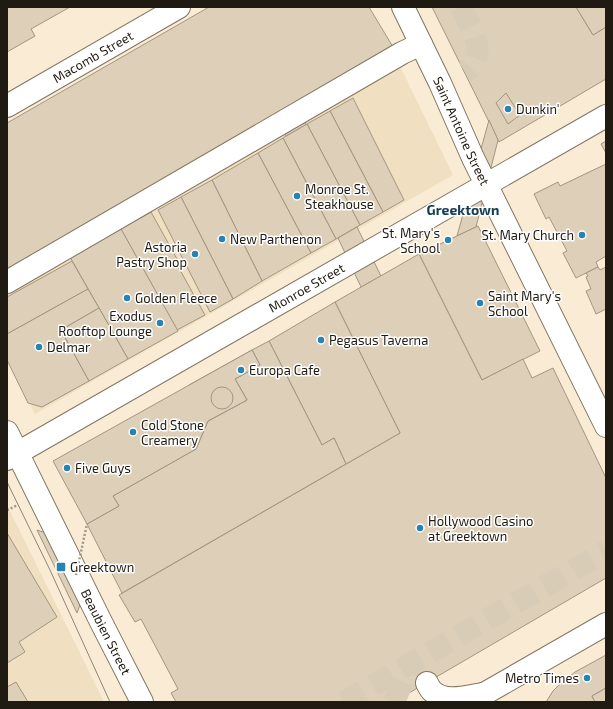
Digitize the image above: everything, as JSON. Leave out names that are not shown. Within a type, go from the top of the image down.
[{"type":"street","name":"Saint Antoine Street","points":[[403,7],[440,83],[473,158],[606,426]]},
{"type":"street","name":"Macomb Street","points":[[7,106],[173,9]]},
{"type":"street","points":[[7,282],[395,57],[421,44]]},
{"type":"street","name":"Monroe Street","points":[[12,456],[606,116]]},
{"type":"street","name":"Beaubien Street","points":[[7,432],[12,456],[142,702]]},
{"type":"street","points":[[427,683],[431,691],[442,697],[454,699],[477,698],[606,624]]},
{"type":"path","points":[[76,575],[87,524]]},
{"type":"shaded area","points":[[397,60],[453,175],[35,414],[7,359],[7,286]]},
{"type":"shaded area","points":[[7,505],[104,702],[7,702]]},
{"type":"building","points":[[7,7],[70,7],[31,29],[35,36],[7,52]]},
{"type":"building","points":[[209,7],[369,7],[396,52],[7,279],[7,123]]},
{"type":"building","points":[[432,7],[576,7],[593,35],[606,27],[606,79],[499,142]]},
{"type":"building","points":[[576,7],[606,7],[606,27],[593,35]]},
{"type":"building","name":"Dunkin'","points":[[506,93],[520,115],[508,124],[496,103]]},
{"type":"building","points":[[353,98],[404,200],[383,212],[330,111]]},
{"type":"building","points":[[299,109],[306,125],[286,136],[279,122]]},
{"type":"building","points":[[330,111],[383,212],[360,225],[307,124]]},
{"type":"building","points":[[489,120],[498,140],[476,227],[457,236]]},
{"type":"building","points":[[307,124],[360,225],[336,239],[283,138]]},
{"type":"building","name":"Monroe St. Steakhouse","points":[[283,138],[336,239],[311,253],[258,153]]},
{"type":"building","points":[[606,141],[606,153],[601,144]]},
{"type":"building","points":[[258,153],[311,253],[262,281],[212,180]]},
{"type":"building","name":"St. Mary Church","points":[[606,164],[606,256],[596,262],[598,267],[576,278],[563,253],[567,251],[549,217],[546,219],[534,194],[558,182],[560,186]]},
{"type":"building","name":"New Parthenon","points":[[212,180],[262,281],[233,299],[181,197]]},
{"type":"building","name":"Astoria Pastry Shop","points":[[181,197],[233,299],[210,312],[158,210]]},
{"type":"building","points":[[151,212],[177,259],[175,261],[205,315],[177,330],[121,229]]},
{"type":"building","name":"Saint Mary's School","points":[[478,226],[540,351],[482,380],[419,254]]},
{"type":"building","points":[[357,227],[381,276],[361,287],[338,238]]},
{"type":"building","name":"Golden Fleece","points":[[121,229],[178,331],[128,359],[70,257]]},
{"type":"building","name":"Hollywood Casino at Greektown","points":[[419,254],[482,380],[523,359],[532,378],[553,368],[606,478],[606,578],[402,697],[405,702],[176,702],[171,693],[178,689],[141,619],[135,622],[119,595],[400,433],[335,302]]},
{"type":"building","points":[[72,261],[88,289],[7,334],[7,297]]},
{"type":"building","points":[[598,267],[600,270],[606,267],[606,309],[596,314],[586,291],[591,289],[586,273]]},
{"type":"building","name":"Delmar","points":[[88,289],[99,308],[61,330],[89,381],[42,407],[28,403],[7,360],[7,334]]},
{"type":"building","points":[[335,302],[400,433],[346,464],[334,438],[322,445],[269,341]]},
{"type":"building","points":[[99,308],[128,359],[89,381],[61,330]]},
{"type":"building","points":[[269,341],[322,445],[334,438],[346,464],[122,593],[87,524],[119,506],[113,496],[196,449],[208,421],[247,400],[235,379],[260,365],[252,350]]},
{"type":"building","points":[[252,350],[260,365],[235,379],[247,400],[208,421],[189,385]]},
{"type":"building","points":[[252,350],[260,365],[235,379],[247,400],[208,421],[196,449],[113,496],[119,506],[87,524],[53,461]]},
{"type":"building","points":[[222,387],[230,390],[233,398],[230,406],[222,409],[214,406],[211,398],[214,390]]},
{"type":"building","points":[[37,530],[55,536],[84,594],[77,613]]},
{"type":"building","points":[[7,533],[57,617],[19,642],[25,652],[7,663]]},
{"type":"building","name":"Metro Times","points":[[606,655],[606,688],[592,696],[595,702],[546,702],[553,691],[575,672]]},
{"type":"building","points":[[16,682],[28,702],[7,702],[7,687]]},
{"type":"building","points":[[606,688],[606,702],[595,702],[592,696]]},
{"type":"tunnel","points":[[461,7],[473,32],[478,50],[477,58],[473,65],[465,72]]},
{"type":"tunnel","points":[[344,702],[606,551]]},
{"type":"tunnel","points":[[394,702],[411,663]]},
{"type":"tram line","points":[[7,482],[50,570],[110,702]]},
{"type":"place","name":"Dunkin'","points":[[508,109]]},
{"type":"place","name":"Monroe St. Steakhouse","points":[[297,196]]},
{"type":"place","name":"St. Mary Church","points":[[582,235]]},
{"type":"place","name":"New Parthenon","points":[[222,239]]},
{"type":"place","name":"St. Mary's School","points":[[448,240]]},
{"type":"place","name":"Astoria Pastry Shop","points":[[195,254]]},
{"type":"place","name":"Golden Fleece","points":[[127,298]]},
{"type":"place","name":"Saint Mary's School","points":[[480,303]]},
{"type":"place","name":"Exodus Rooftop Lounge","points":[[160,323]]},
{"type":"place","name":"Pegasus Taverna","points":[[321,340]]},
{"type":"place","name":"Delmar","points":[[39,347]]},
{"type":"place","name":"Europa Cafe","points":[[241,370]]},
{"type":"place","name":"Cold Stone Creamery","points":[[133,432]]},
{"type":"place","name":"Five Guys","points":[[67,468]]},
{"type":"place","name":"Hollywood Casino at Greektown","points":[[420,528]]},
{"type":"place","name":"Greektown","points":[[61,567]]},
{"type":"place","name":"Metro Times","points":[[587,678]]},
{"type":"district","name":"Greektown","points":[[463,209]]}]
